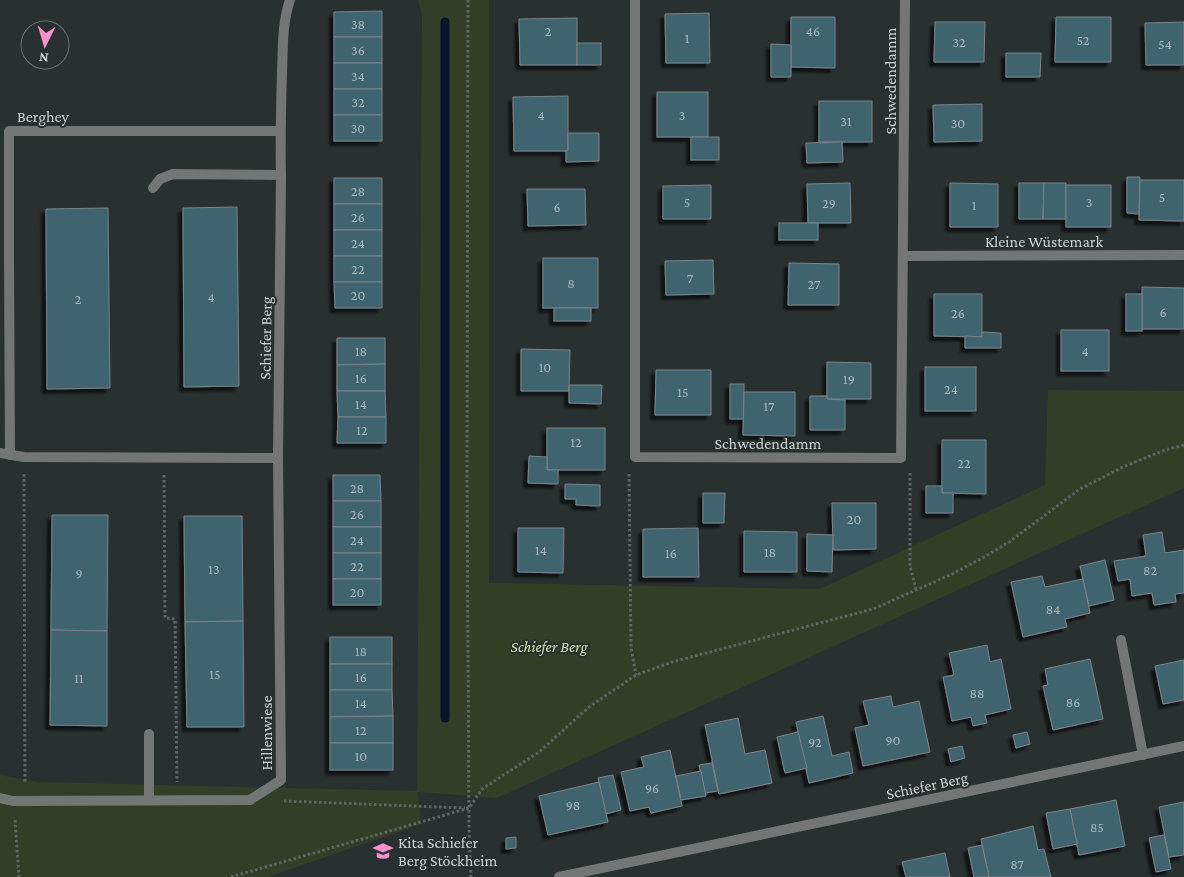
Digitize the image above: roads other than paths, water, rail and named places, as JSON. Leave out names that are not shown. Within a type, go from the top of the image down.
[{"type":"street","name":"Schiefer Berg","points":[[278,458],[282,47],[285,14],[290,0]]},
{"type":"street","name":"Schwedendamm","points":[[635,0],[635,458],[902,458],[905,0]]},
{"type":"street","name":"Berghey","points":[[5,454],[4,261],[9,131],[280,131]]},
{"type":"street","points":[[153,188],[160,179],[173,174],[281,175]]},
{"type":"street","name":"Kleine Wüstemark","points":[[904,256],[1184,255]]},
{"type":"street","points":[[5,454],[24,457],[278,458]]},
{"type":"street","name":"Hillenwiese","points":[[149,800],[250,800],[281,780],[278,458]]},
{"type":"street","points":[[1121,640],[1143,755]]},
{"type":"street","points":[[0,798],[13,801],[149,800],[149,734]]},
{"type":"street","name":"Schiefer Berg","points":[[559,877],[1184,746]]},
{"type":"waterway","points":[[445,22],[445,718]]},
{"type":"place","name":"Kita Schiefer Berg Stöckheim","points":[[383,851]]}]
